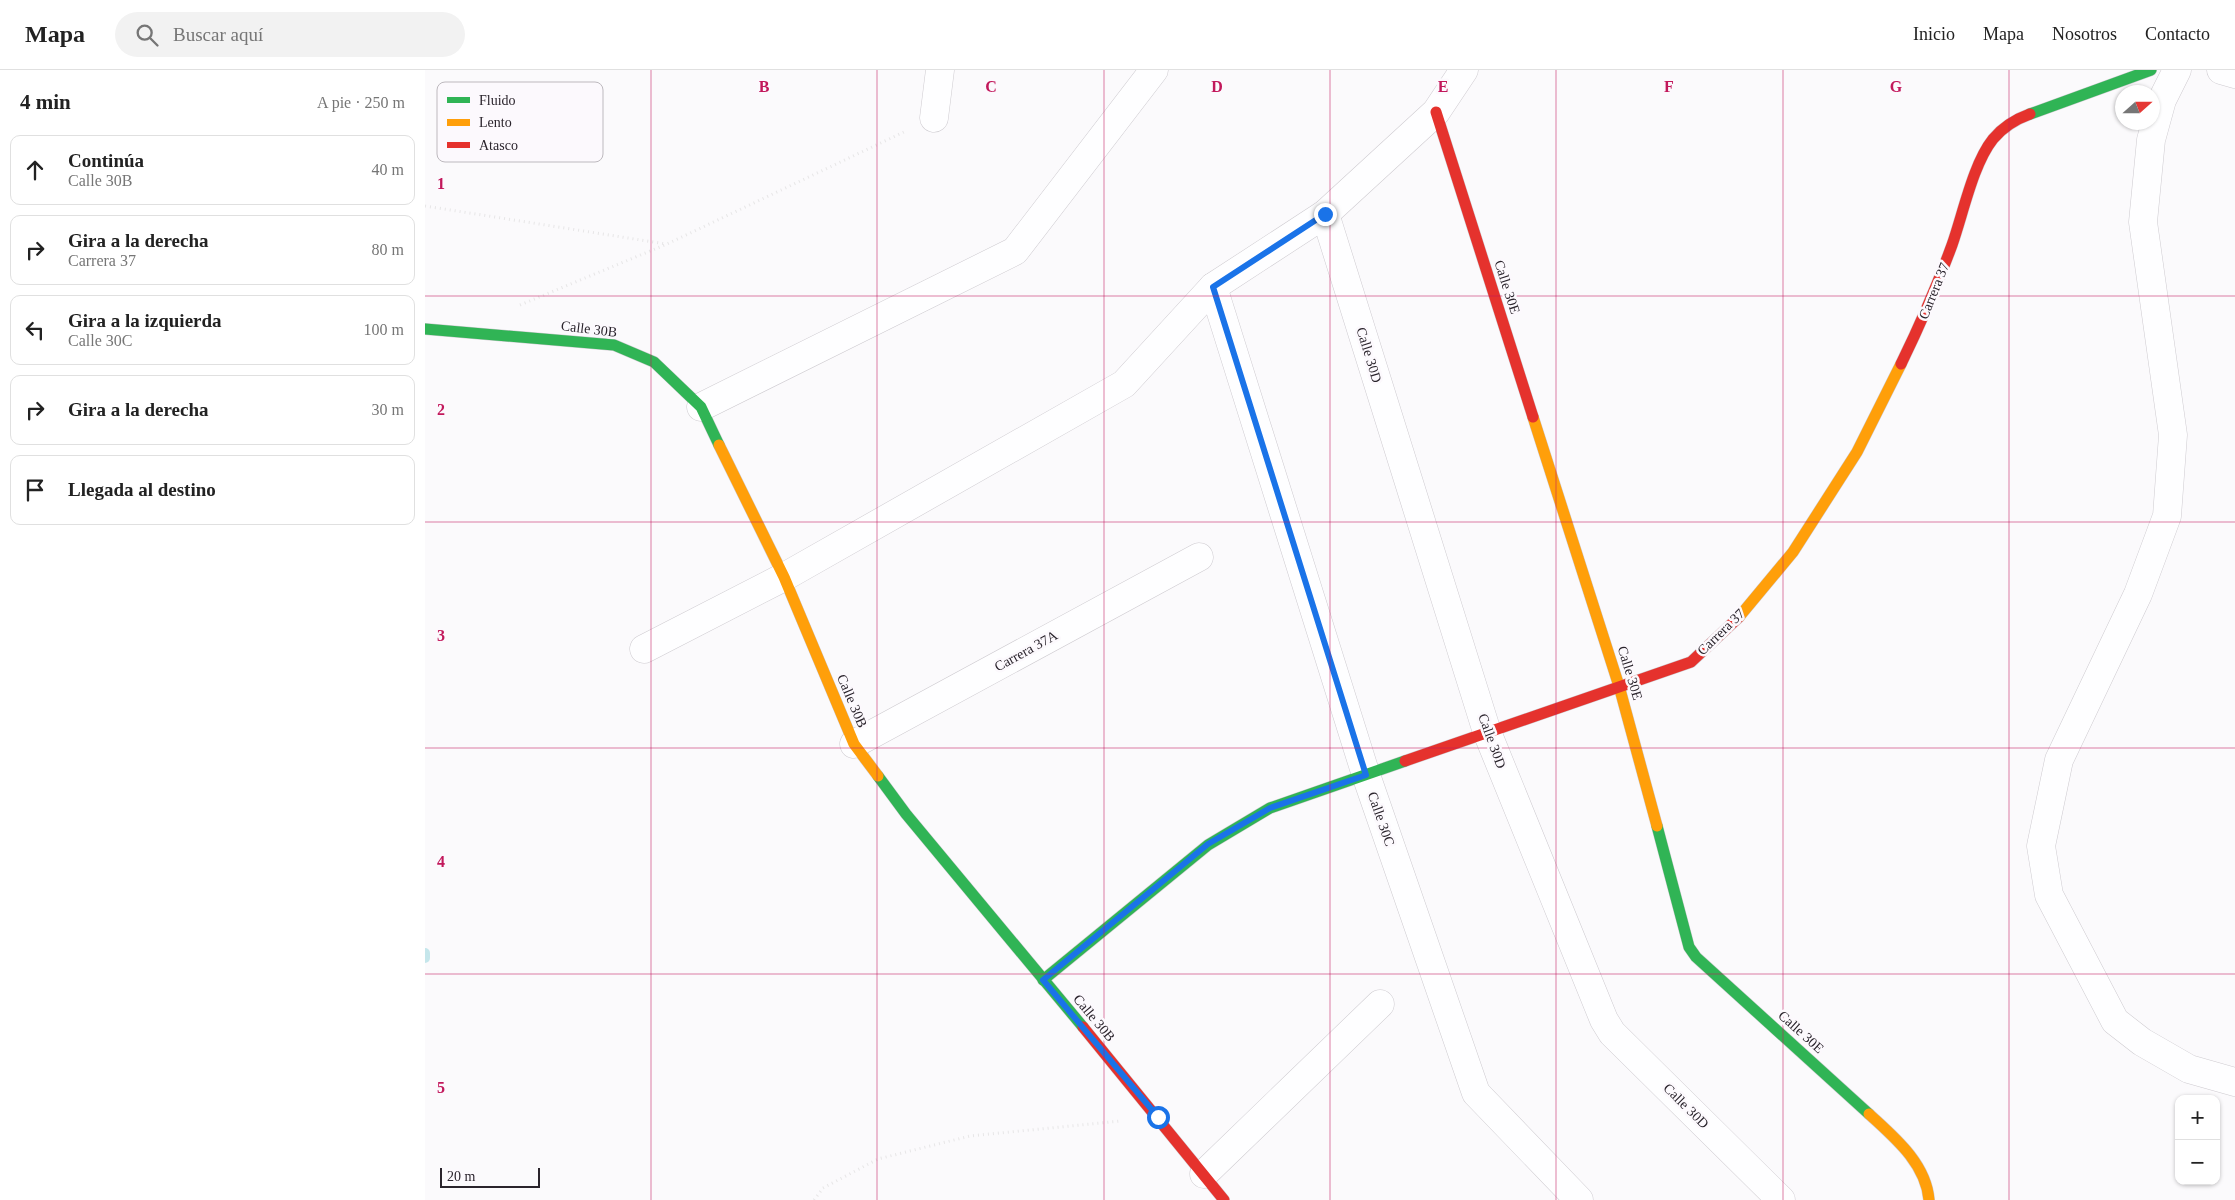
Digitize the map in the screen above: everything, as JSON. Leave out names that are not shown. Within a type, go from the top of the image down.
[{"type":"street","points":[[934,118],[940,70]]},
{"type":"street","points":[[701,407],[1015,250],[1154,70]]},
{"type":"street","points":[[644,648],[783,577],[1124,384],[1213,287],[1325,214],[1436,112],[1464,70]]},
{"type":"street","name":"Carrera 37","points":[[1043,980],[1208,844],[1270,808],[1691,662],[1733,624],[1793,552],[1857,452],[1919,328],[1952,245],[1978,168],[1993,139],[2014,120],[2151,70]]},
{"type":"street","points":[[2177,70],[2162,100],[2151,140],[2143,222],[2173,435],[2167,516],[2138,594],[2059,760],[2041,846],[2049,895],[2115,1020],[2142,1042],[2189,1069],[2235,1082]]},
{"type":"street","points":[[2221,70],[2235,74]]},
{"type":"street","name":"Calle 30E","points":[[1436,112],[1619,686],[1689,947],[1696,957],[1892,1135],[1916,1162],[1929,1190],[1929,1200]]},
{"type":"street","name":"Calle 30D","points":[[1325,214],[1487,732],[1604,1020],[1612,1033],[1781,1200]]},
{"type":"street","name":"Calle 30C","points":[[1213,287],[1366,775],[1476,1093],[1579,1200]]},
{"type":"street","name":"Calle 30B","points":[[425,329],[614,345],[654,362],[701,407],[783,577],[854,744],[906,814],[1158,1117],[1224,1200]]},
{"type":"street","name":"Carrera 37A","points":[[854,744],[1199,557]]},
{"type":"street","points":[[1203,1174],[1380,1004]]},
{"type":"path","points":[[516,306],[667,244],[934,118]]},
{"type":"path","points":[[425,206],[667,244]]},
{"type":"path","points":[[814,1200],[823,1188],[878,1159],[970,1136],[1158,1117]]},
{"type":"waterway","points":[[425,953],[425,958]]},
{"type":"traffic: fast","points":[[2030,114],[2151,70]]},
{"type":"traffic: fast","points":[[425,329],[614,345],[654,362],[701,407],[719,445]]},
{"type":"traffic: fast","points":[[1043,980],[1208,845],[1270,808],[1405,761]]},
{"type":"traffic: fast","points":[[878,776],[906,814],[1083,1027]]},
{"type":"traffic: fast","points":[[1657,826],[1689,947],[1696,957],[1869,1114]]},
{"type":"traffic: slow","points":[[1739,617],[1793,552],[1857,452],[1901,364]]},
{"type":"traffic: slow","points":[[1533,417],[1619,686],[1657,826]]},
{"type":"traffic: slow","points":[[719,445],[784,577],[854,744],[878,776]]},
{"type":"traffic: slow","points":[[1869,1114],[1898,1142],[1915,1163],[1927,1187],[1929,1200]]},
{"type":"traffic: jam","points":[[1436,112],[1533,417]]},
{"type":"traffic: jam","points":[[1901,364],[1922,320],[1952,245],[1974,175],[1986,149],[2005,127],[2030,114]]},
{"type":"traffic: jam","points":[[1405,761],[1691,662],[1739,617]]},
{"type":"traffic: jam","points":[[1083,1027],[1224,1200]]},
{"type":"route","points":[[1158,1117],[1043,980],[1208,844],[1270,808],[1366,775],[1213,287],[1325,214]]}]
